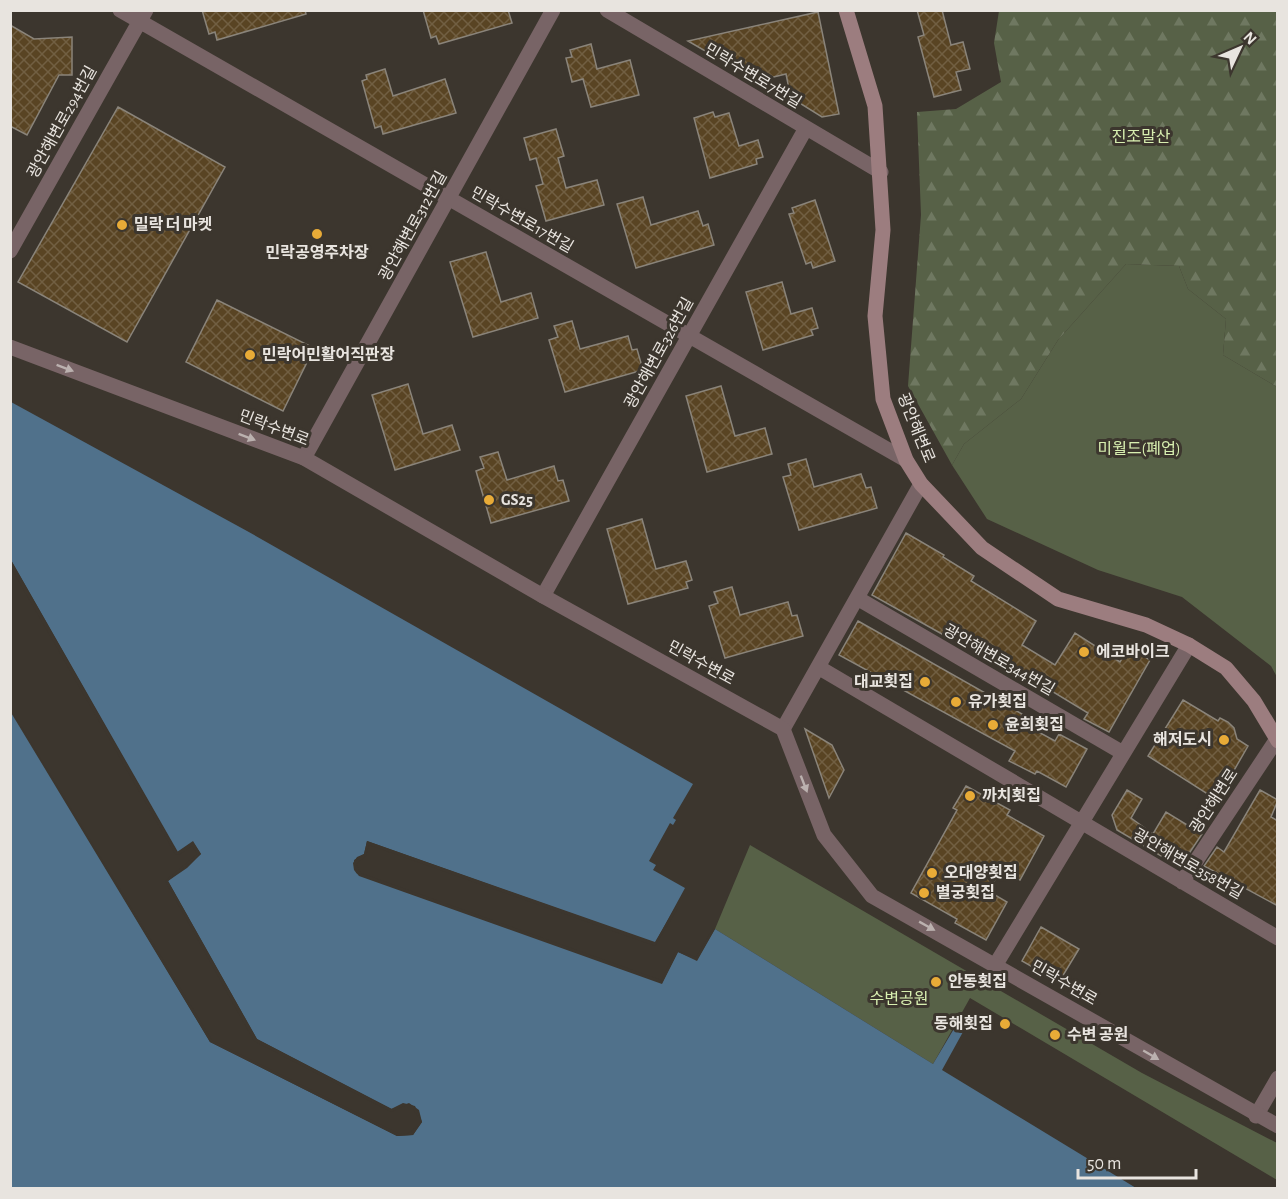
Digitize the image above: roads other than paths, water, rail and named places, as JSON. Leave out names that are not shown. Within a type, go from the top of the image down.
[{"type":"main road","name":"광안해변로","points":[[846,10],[875,106],[882,172],[883,230],[875,316],[883,399],[906,460],[921,484],[982,548],[1058,598],[1146,625],[1189,645],[1226,668],[1254,701],[1277,740]]},
{"type":"street","name":"민락수변로17번길","points":[[120,10],[142,16],[449,198],[906,460]]},
{"type":"street","name":"광안해변로312번길","points":[[303,458],[554,10]]},
{"type":"street","name":"민락수변로7번길","points":[[607,10],[882,172]]},
{"type":"street","name":"광안해변로294번길","points":[[10,251],[142,16]]},
{"type":"street","name":"광안해변로326번길","points":[[543,596],[806,128]]},
{"type":"street","name":"민락수변로","points":[[10,347],[303,458],[543,596],[783,729],[824,835],[872,896],[996,964],[1256,1116],[1278,1126]]},
{"type":"street","points":[[783,729],[921,484]]},
{"type":"street","name":"광안해변로344번길","points":[[857,598],[1123,753]]},
{"type":"street","points":[[996,964],[1189,645]]},
{"type":"street","points":[[818,667],[1081,822]]},
{"type":"street","name":"광안해변로","points":[[1182,882],[1277,740]]},
{"type":"street","name":"광안해변로358번길","points":[[1081,822],[1278,938]]},
{"type":"street","points":[[1256,1116],[1278,1078]]},
{"type":"water","points":[[11,402],[247,531],[693,784],[673,818],[676,820],[673,825],[670,823],[649,861],[656,865],[653,870],[685,888],[655,943],[367,841],[364,854],[354,860],[356,873],[662,983],[678,952],[697,960],[715,929],[933,1064],[961,1017],[969,1021],[942,1070],[1136,1188],[11,1188],[10,711],[210,1042],[397,1136],[413,1135],[422,1122],[419,1110],[409,1103],[392,1109],[257,1039],[168,881],[187,868],[201,854],[193,842],[178,852],[11,560]]},
{"type":"place","name":"밀락 더 마켓","points":[[122,225]]},
{"type":"place","name":"민락공영주차장","points":[[317,234]]},
{"type":"place","name":"민락어민활어직판장","points":[[250,355]]},
{"type":"place","name":"GS25","points":[[489,500]]},
{"type":"place","name":"에코바이크","points":[[1084,652]]},
{"type":"place","name":"대교횟집","points":[[925,682]]},
{"type":"place","name":"유가횟집","points":[[956,702]]},
{"type":"place","name":"윤희횟집","points":[[993,725]]},
{"type":"place","name":"해저도시","points":[[1224,740]]},
{"type":"place","name":"까치횟집","points":[[970,796]]},
{"type":"place","name":"오대양횟집","points":[[932,873]]},
{"type":"place","name":"별궁횟집","points":[[924,893]]},
{"type":"place","name":"안동횟집","points":[[936,982]]},
{"type":"place","name":"동해횟집","points":[[1005,1024]]},
{"type":"place","name":"수변 공원","points":[[1055,1035]]},
{"type":"park label","name":"진조말산","points":[[1141,137]]},
{"type":"park label","name":"미월드(폐업)","points":[[1139,449]]},
{"type":"park label","name":"수변공원","points":[[899,999]]}]
